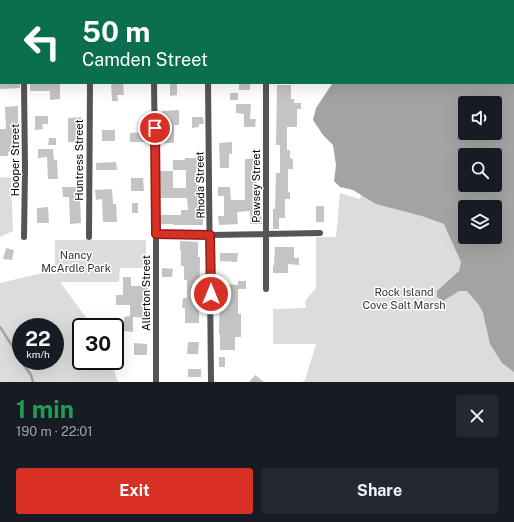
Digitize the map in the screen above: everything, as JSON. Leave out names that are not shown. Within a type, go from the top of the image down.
[{"type":"street","name":"Hooper Street","points":[[24,84],[24,237]]},
{"type":"street","name":"Huntress Street","points":[[89,237],[90,84]]},
{"type":"street","name":"Allerton Street","points":[[154,84],[156,382]]},
{"type":"street","name":"Rhoda Street","points":[[208,84],[212,382]]},
{"type":"street","name":"Pawsey Street","points":[[266,84],[266,289]]},
{"type":"street","points":[[156,234],[210,235],[320,233]]},
{"type":"green space","points":[[0,177],[11,178],[13,231],[0,237]]},
{"type":"green space","name":"Rock Island Cove Salt Marsh","points":[[367,177],[444,224],[458,235],[458,244],[469,244],[514,281],[514,382],[302,382],[305,380],[316,344],[273,344],[273,309],[306,308],[305,301],[316,288],[316,237],[336,237],[340,193],[360,199]]},
{"type":"green space","name":"Nancy McArdle Park","points":[[55,240],[146,240],[146,268],[120,268],[119,282],[60,282],[86,318],[72,318],[72,370],[114,370],[118,382],[0,382],[0,283],[51,271],[55,276]]},
{"type":"shaded area","points":[[332,84],[514,84],[514,372],[502,363],[490,344],[483,313],[479,305],[467,291],[459,291],[443,301],[437,297],[437,291],[459,271],[461,262],[444,224],[422,216],[376,204],[353,190],[340,187],[334,181],[336,165],[333,145],[323,135],[313,120],[316,108]]},
{"type":"building","points":[[0,84],[20,84],[20,88],[0,89]]},
{"type":"building","points":[[30,84],[60,84],[60,99],[50,100],[50,91],[30,91]]},
{"type":"building","points":[[111,84],[123,84],[124,95],[117,95],[118,101],[112,101]]},
{"type":"building","points":[[170,84],[177,84],[177,95],[170,96]]},
{"type":"building","points":[[239,84],[250,84],[250,90],[239,90]]},
{"type":"building","points":[[277,85],[291,85],[291,99],[294,99],[294,103],[301,103],[301,109],[297,109],[297,127],[287,127],[287,150],[290,150],[290,158],[293,159],[293,169],[288,169],[288,192],[290,192],[290,199],[285,199],[285,218],[279,218],[279,229],[273,229],[276,173],[280,173],[280,145],[276,145]]},
{"type":"building","points":[[230,93],[238,93],[238,100],[230,100]]},
{"type":"building","points":[[236,104],[251,104],[250,119],[256,119],[255,127],[244,127],[244,114],[236,113]]},
{"type":"building","points":[[18,106],[18,124],[15,124],[15,152],[8,152],[8,156],[0,156],[0,129],[6,129],[5,107]]},
{"type":"building","points":[[179,110],[179,125],[174,125],[174,143],[163,143],[162,111]]},
{"type":"building","points":[[35,116],[48,116],[48,124],[42,124],[43,129],[35,130]]},
{"type":"building","points":[[81,117],[82,142],[68,142],[68,118]]},
{"type":"building","points":[[192,117],[203,117],[204,124],[199,124],[199,127],[192,128]]},
{"type":"building","points":[[102,130],[115,130],[115,141],[102,141]]},
{"type":"building","points":[[146,132],[146,142],[130,142],[130,133]]},
{"type":"building","points":[[49,138],[56,138],[56,145],[48,145]]},
{"type":"building","points":[[232,142],[232,154],[229,154],[229,168],[220,168],[219,143]]},
{"type":"building","points":[[38,149],[53,149],[54,160],[57,160],[58,179],[48,179],[47,157],[38,158]]},
{"type":"building","points":[[185,158],[201,158],[202,169],[196,170],[196,185],[202,185],[203,225],[161,224],[161,215],[181,215],[181,210],[188,210],[187,198],[160,198],[160,171],[173,171],[173,188],[186,188],[186,170],[173,170],[173,160],[185,160]]},
{"type":"building","points":[[258,158],[258,169],[256,169],[257,199],[259,199],[259,213],[261,213],[262,224],[250,224],[250,211],[237,212],[238,224],[219,225],[218,216],[224,216],[224,196],[218,196],[218,187],[230,187],[231,200],[245,200],[245,159]]},
{"type":"building","points":[[116,162],[117,170],[96,170],[96,163]]},
{"type":"building","points":[[131,178],[143,178],[144,191],[131,191]]},
{"type":"building","points":[[62,187],[81,187],[81,223],[70,224],[69,197],[63,197]]},
{"type":"building","points":[[112,189],[113,204],[116,204],[117,222],[103,222],[102,199],[96,200],[95,190]]},
{"type":"building","points":[[132,203],[138,203],[138,213],[132,213]]},
{"type":"building","points":[[316,206],[324,206],[324,222],[316,222]]},
{"type":"building","points":[[48,207],[49,223],[37,223],[37,208]]},
{"type":"building","points":[[180,241],[198,242],[198,257],[200,257],[199,323],[185,323],[185,308],[182,308],[183,298],[187,298],[187,280],[184,280],[184,266],[181,266]]},
{"type":"building","points":[[275,247],[294,247],[294,258],[299,258],[299,265],[288,264],[288,273],[273,273]]},
{"type":"building","points":[[6,248],[14,250],[12,260],[3,259]]},
{"type":"building","points":[[220,253],[238,253],[237,262],[220,261]]},
{"type":"building","points":[[162,268],[173,269],[172,277],[162,277]]},
{"type":"building","points":[[123,277],[131,277],[131,286],[148,286],[148,318],[133,317],[133,332],[124,331],[124,317],[130,316],[130,305],[116,305],[116,295],[123,295]]},
{"type":"building","points":[[238,281],[246,281],[246,289],[238,289],[238,314],[241,314],[241,337],[235,337],[235,350],[220,350],[220,284],[238,285]]},
{"type":"building","points":[[188,342],[199,342],[198,354],[187,354]]},
{"type":"building","points":[[134,343],[147,344],[147,355],[134,355]]},
{"type":"building","points":[[219,357],[225,357],[225,367],[219,367]]},
{"type":"building","points":[[188,369],[201,369],[201,377],[188,377]]},
{"type":"building","points":[[255,375],[264,382],[249,382]]},
{"type":"waterway","points":[[0,327],[12,346]]},
{"type":"waterway","points":[[27,370],[33,382]]},
{"type":"route","points":[[155,128],[156,234],[210,235],[211,294]]}]
